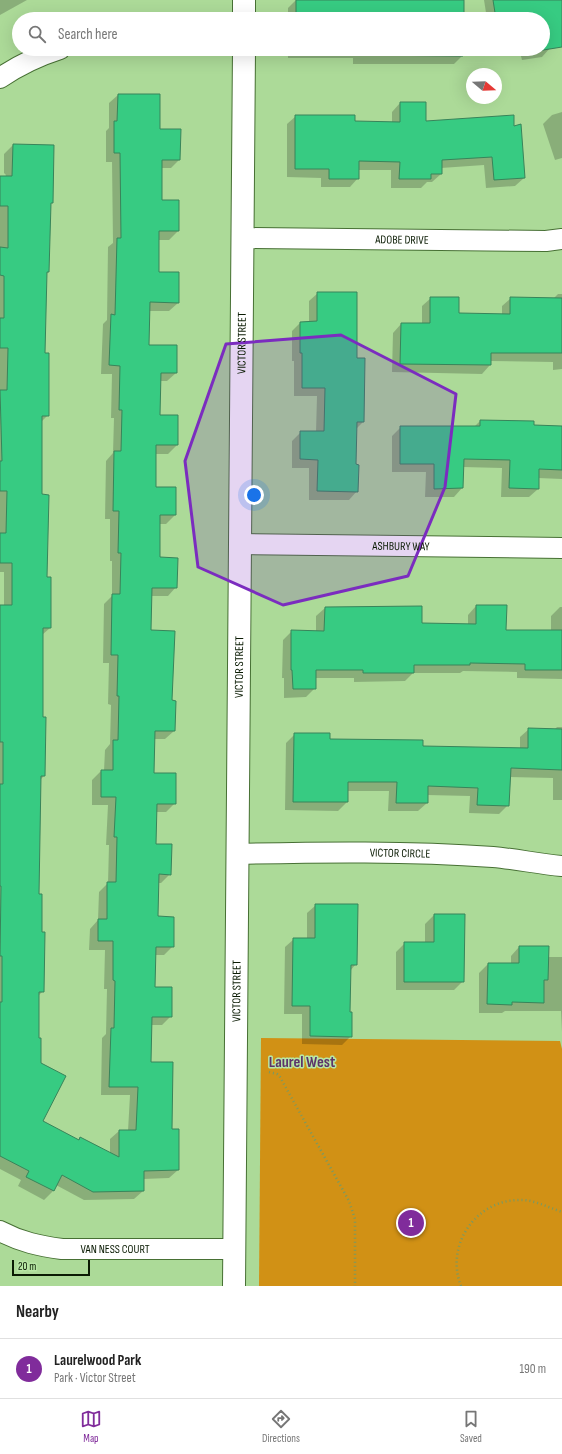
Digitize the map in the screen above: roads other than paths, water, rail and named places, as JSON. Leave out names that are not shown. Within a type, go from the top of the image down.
[{"type":"street","points":[[244,0],[244,12]]},
{"type":"street","points":[[0,78],[26,62],[40,56]]},
{"type":"street","name":"VICTOR STREET","points":[[234,1286],[233,1248],[244,56]]},
{"type":"street","name":"ADOBE DRIVE","points":[[242,238],[546,241],[562,239]]},
{"type":"street","name":"ASHBURY WAY","points":[[240,544],[562,548]]},
{"type":"street","name":"VICTOR CIRCLE","points":[[237,854],[398,853],[495,857],[562,866]]},
{"type":"street","name":"VAN NESS COURT","points":[[0,1231],[19,1240],[39,1246],[62,1249],[233,1248]]},
{"type":"place","name":"Laurelwood Park","points":[[411,1223]]},
{"type":"district","name":"Laurel West","points":[[302,1062]]}]
